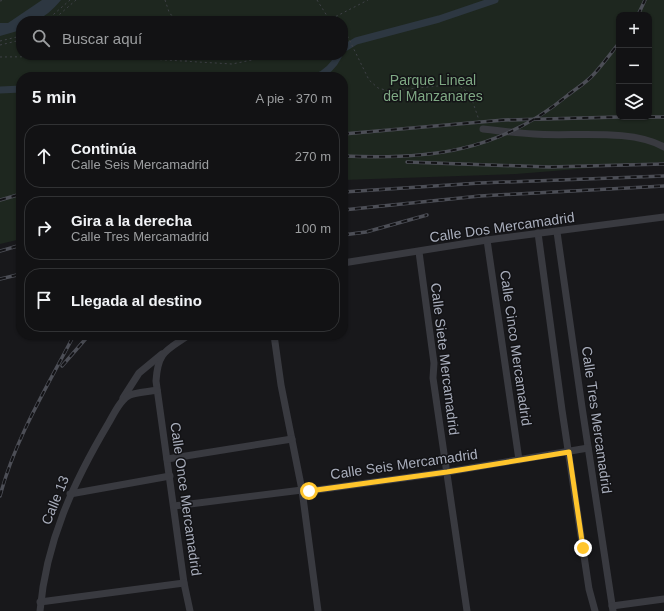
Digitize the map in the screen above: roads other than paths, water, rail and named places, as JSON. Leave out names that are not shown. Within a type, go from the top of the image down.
[{"type":"lane","points":[[482,129],[535,134],[617,136],[654,142],[664,147]]},
{"type":"lane","name":"Calle Dos Mercamadrid","points":[[348,262],[487,240],[664,217]]},
{"type":"lane","name":"Calle Tres Mercamadrid","points":[[557,232],[613,609]]},
{"type":"lane","points":[[538,233],[589,589],[595,611]]},
{"type":"lane","name":"Calle Cinco Mercamadrid","points":[[487,240],[519,460]]},
{"type":"lane","name":"Calle Siete Mercamadrid","points":[[419,252],[434,364],[433,378],[467,611]]},
{"type":"lane","points":[[156,390],[157,365],[164,353],[182,340]]},
{"type":"lane","points":[[275,340],[281,385],[302,490],[318,611]]},
{"type":"lane","name":"Calle 13","points":[[40,611],[40,602],[52,542],[70,494],[85,463],[139,373],[146,365],[164,353]]},
{"type":"lane","name":"Calle 13","points":[[119,407],[129,395],[156,390]]},
{"type":"lane","name":"Calle Once Mercamadrid","points":[[156,390],[168,459],[184,583],[190,611]]},
{"type":"lane","points":[[168,459],[292,439]]},
{"type":"lane","name":"Calle Seis Mercamadrid","points":[[174,506],[302,490],[309,491],[447,472],[588,448]]},
{"type":"lane","points":[[70,494],[170,476]]},
{"type":"lane","points":[[40,602],[184,583]]},
{"type":"lane","points":[[613,609],[664,599]]},
{"type":"waterway","points":[[348,46],[356,41],[439,19],[495,0]]},
{"type":"waterway","points":[[325,72],[336,60]]},
{"type":"waterway","points":[[0,90],[16,89]]},
{"type":"railway","points":[[639,12],[645,0]]},
{"type":"railway","points":[[348,156],[405,156],[434,153],[462,148],[489,140],[516,129],[542,114],[582,85],[594,74],[616,47]]},
{"type":"railway","points":[[348,134],[504,120],[616,117]]},
{"type":"railway","points":[[652,117],[664,117]]},
{"type":"railway","points":[[407,162],[549,167],[664,164]]},
{"type":"railway","points":[[348,192],[480,183],[664,176]]},
{"type":"railway","points":[[348,209],[480,196],[664,186]]},
{"type":"railway","points":[[0,200],[16,195]]},
{"type":"railway","points":[[348,234],[366,232],[427,215]]},
{"type":"railway","points":[[0,251],[16,246]]},
{"type":"railway","points":[[0,279],[16,275]]},
{"type":"railway","points":[[0,496],[14,454],[32,414],[71,340]]},
{"type":"railway","points":[[62,366],[85,340]]},
{"type":"park label","name":"Parque Lineal del Manzanares","points":[[433,88]]}]
